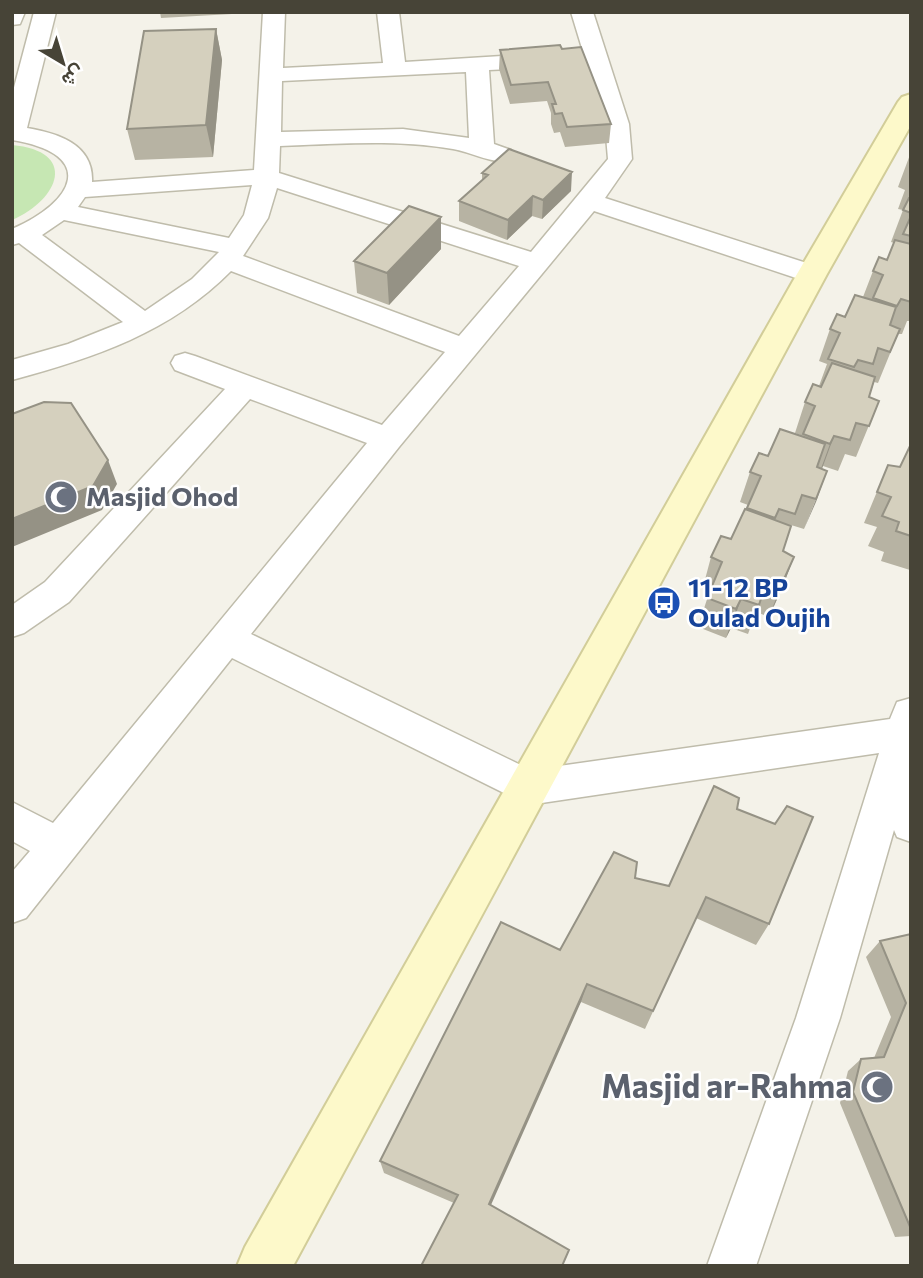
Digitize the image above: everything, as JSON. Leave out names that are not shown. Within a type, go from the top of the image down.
[{"type":"street","points":[[12,19],[14,12]]},
{"type":"street","points":[[46,12],[13,133],[45,139],[68,151],[80,169],[78,190],[62,212],[18,236],[143,323]]},
{"type":"street","points":[[12,370],[99,344],[143,323],[204,282],[232,254],[259,212],[267,177],[274,12]]},
{"type":"street","points":[[388,12],[395,69]]},
{"type":"street","points":[[12,904],[388,439],[465,349],[535,262],[587,190],[620,159],[621,144],[617,124],[582,12]]},
{"type":"street","points":[[271,75],[595,57]]},
{"type":"street","points":[[477,64],[482,148]]},
{"type":"street","points":[[264,1266],[812,274],[911,102]]},
{"type":"street","points":[[269,139],[420,136],[456,140],[521,162]]},
{"type":"street","points":[[78,190],[267,177],[535,262]]},
{"type":"street","points":[[587,190],[812,274]]},
{"type":"street","points":[[62,212],[232,254],[465,349]]},
{"type":"street","points":[[185,363],[388,439]]},
{"type":"street","points":[[12,623],[47,602],[57,592],[245,386]]},
{"type":"street","points":[[228,639],[528,788],[908,725],[818,1018],[731,1266]]},
{"type":"street","points":[[890,779],[911,824]]},
{"type":"street","points":[[12,820],[58,847]]},
{"type":"green space","points":[[12,145],[33,149],[47,156],[54,166],[55,177],[42,200],[12,220]]},
{"type":"building","points":[[216,29],[206,125],[127,129],[144,31]]},
{"type":"building","points":[[560,45],[562,49],[581,47],[611,124],[567,127],[562,113],[555,114],[552,104],[556,104],[548,82],[511,85],[500,50]]},
{"type":"building","points":[[509,149],[572,172],[543,200],[533,196],[508,220],[459,201],[488,175],[482,173]]},
{"type":"building","points":[[911,198],[911,213],[903,210]]},
{"type":"building","points":[[409,206],[441,217],[387,273],[354,261]]},
{"type":"building","points":[[911,216],[911,236],[903,234]]},
{"type":"building","points":[[895,240],[911,244],[911,302],[901,299],[897,306],[873,298],[883,275],[873,271],[879,257],[887,260]]},
{"type":"building","points":[[855,295],[896,307],[890,325],[900,329],[890,352],[878,348],[873,364],[858,360],[854,367],[828,359],[840,333],[830,329],[837,314],[845,317]]},
{"type":"building","points":[[832,363],[875,377],[869,397],[879,401],[869,426],[856,423],[850,440],[834,436],[830,444],[803,434],[815,406],[805,402],[813,384],[821,387]]},
{"type":"building","name":"Masjid Ohod","points":[[44,402],[71,403],[108,460],[93,486],[12,519],[12,414]]},
{"type":"building","points":[[780,429],[825,444],[817,467],[827,471],[816,499],[802,495],[795,514],[779,509],[775,518],[747,508],[761,476],[750,472],[759,453],[768,456]]},
{"type":"building","points":[[910,446],[911,536],[896,531],[899,522],[882,516],[891,497],[877,492],[888,465],[900,467]]},
{"type":"building","points":[[745,509],[791,526],[783,551],[794,557],[780,588],[766,583],[759,605],[741,599],[736,609],[707,598],[722,562],[711,557],[721,536],[731,539]]},
{"type":"building","points":[[714,786],[739,798],[737,809],[775,824],[787,806],[813,817],[769,924],[706,897],[653,1011],[587,984],[489,1204],[569,1250],[562,1266],[421,1266],[458,1195],[380,1161],[501,922],[560,950],[614,852],[637,862],[635,878],[669,886]]},
{"type":"building","name":"Masjid ar-Rahma","points":[[911,934],[911,1229],[853,1092],[861,1059],[884,1057],[906,1003],[880,941]]},
{"type":"place","name":"Masjid Ohod","points":[[61,497]]},
{"type":"place","name":"11-12 BP Oulad Oujih","points":[[664,603]]},
{"type":"place","name":"Masjid ar-Rahma","points":[[877,1087]]}]
